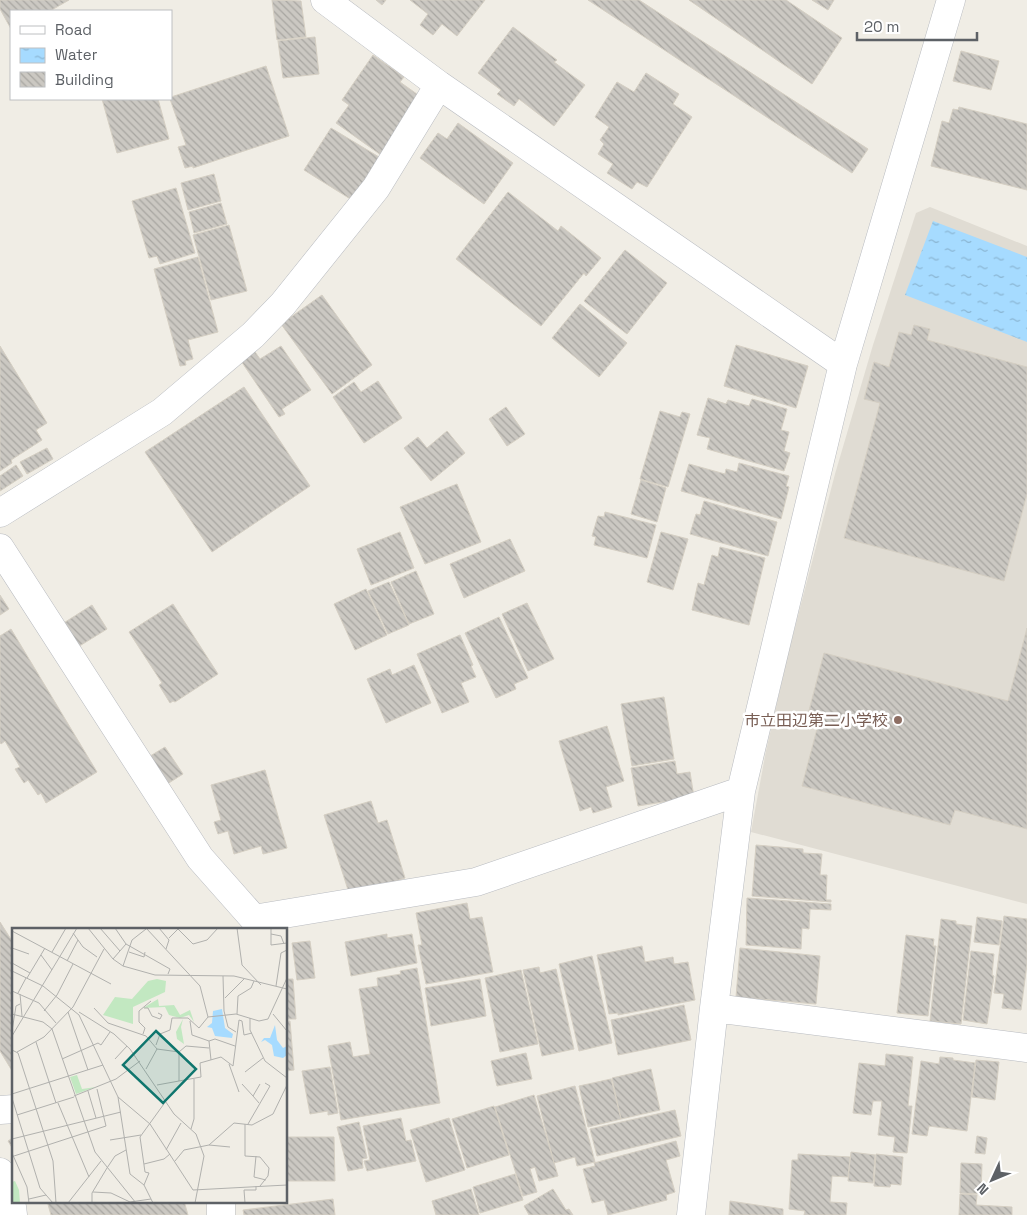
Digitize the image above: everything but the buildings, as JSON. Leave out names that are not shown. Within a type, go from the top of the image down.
[{"type":"street","points":[[325,0],[439,85],[842,364]]},
{"type":"street","points":[[691,1215],[741,791],[842,364],[951,0]]},
{"type":"street","points":[[0,513],[162,412],[253,335],[283,304],[376,188],[439,85]]},
{"type":"street","points":[[0,548],[200,858],[253,924],[476,882],[741,791]]},
{"type":"street","points":[[714,1008],[1027,1048]]},
{"type":"street","points":[[0,1172],[13,1215]]},
{"type":"street","points":[[221,1202],[221,1215]]},
{"type":"shaded area","name":"市立田辺第二小学校","points":[[930,207],[1027,246],[1027,904],[751,832],[766,751],[788,654],[835,474],[873,345],[916,213]]},
{"type":"water","points":[[933,221],[1027,257],[1027,342],[905,295]]},
{"type":"place","name":"市立田辺第二小学校","points":[[898,720]]}]
